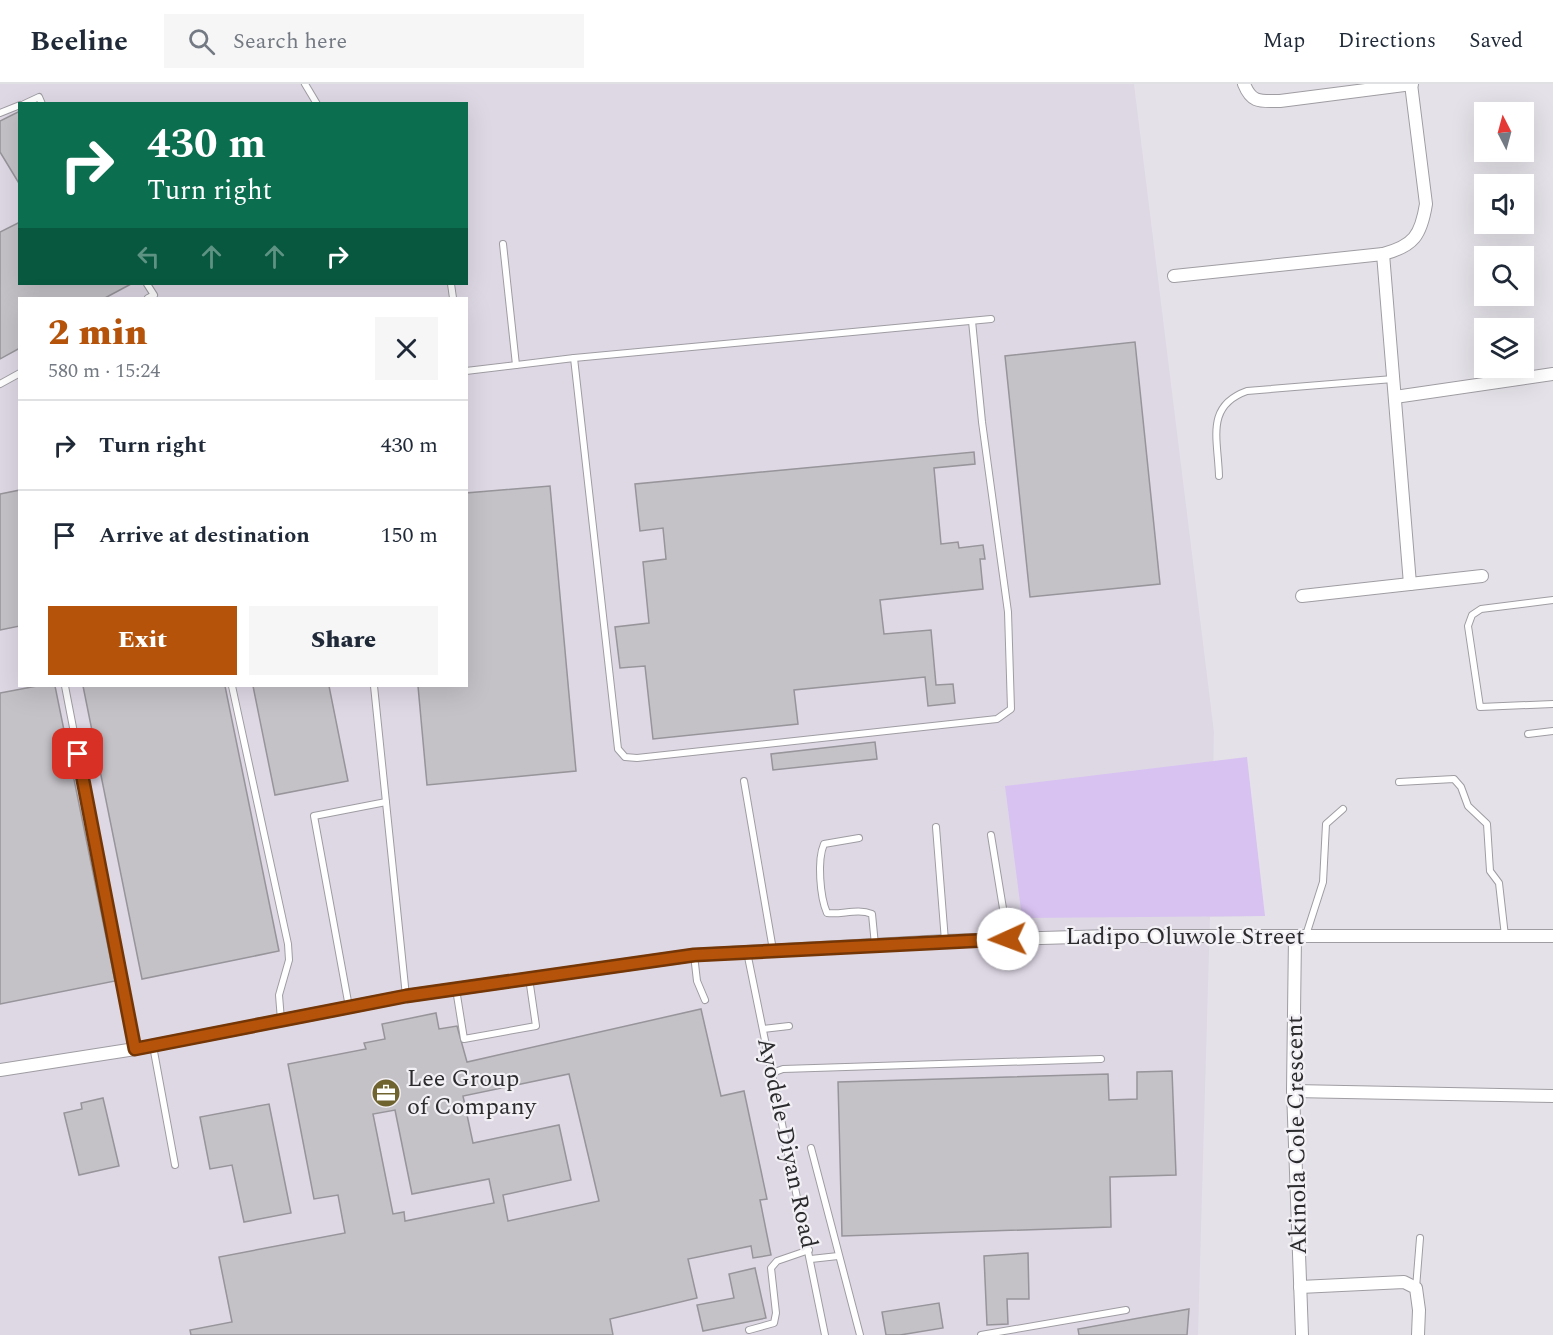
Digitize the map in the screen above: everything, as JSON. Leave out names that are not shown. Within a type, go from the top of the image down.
[{"type":"street","points":[[1174,276],[1383,254],[1399,250],[1415,239],[1423,223],[1426,204],[1411,84],[1280,101],[1259,101],[1249,96],[1244,84]]},
{"type":"street","points":[[1383,254],[1410,584]]},
{"type":"street","points":[[1395,397],[1553,374]]},
{"type":"street","points":[[1302,596],[1482,576]]},
{"type":"street","name":"Akinola Cole Crescent","points":[[1300,936],[1293,1091],[1302,1335]]},
{"type":"street","name":"Ladipo Oluwole Street","points":[[0,1070],[135,1049],[406,996],[694,955],[1008,939],[1553,936]]},
{"type":"street","points":[[1293,1091],[1553,1096]]},
{"type":"street","points":[[1300,1287],[1404,1282],[1416,1288],[1419,1310],[1418,1335]]},
{"type":"lane","points":[[305,84],[316,102]]},
{"type":"lane","points":[[28,102],[39,97],[41,102]]},
{"type":"lane","points":[[0,113],[18,106]]},
{"type":"lane","points":[[503,244],[516,365]]},
{"type":"lane","points":[[148,285],[154,295],[150,297]]},
{"type":"lane","points":[[468,371],[573,358],[991,320]]},
{"type":"lane","points":[[573,358],[618,749],[625,757],[637,759],[997,719],[1011,709],[1008,612],[982,422],[972,321]]},
{"type":"lane","points":[[0,384],[18,374]]},
{"type":"lane","points":[[1220,476],[1216,420],[1223,405],[1232,396],[1247,391],[1393,380]]},
{"type":"lane","points":[[1553,600],[1481,609],[1472,615],[1468,626],[1480,708],[1553,704]]},
{"type":"lane","points":[[65,687],[135,1049]]},
{"type":"lane","points":[[232,687],[288,944],[289,960],[279,995],[281,1020]]},
{"type":"lane","points":[[374,687],[406,996]]},
{"type":"lane","points":[[1528,734],[1553,731]]},
{"type":"lane","points":[[1399,782],[1454,779],[1461,787],[1468,806],[1487,824],[1490,871],[1499,883],[1505,936]]},
{"type":"lane","points":[[744,781],[773,950]]},
{"type":"lane","points":[[348,1007],[314,816],[386,802]]},
{"type":"lane","points":[[1300,936],[1323,882],[1326,824],[1343,809]]},
{"type":"lane","points":[[936,827],[945,941]]},
{"type":"lane","points":[[991,835],[1008,939]]},
{"type":"lane","points":[[859,838],[824,844],[820,852],[822,901],[827,913],[837,914],[863,910],[872,914],[875,945]]},
{"type":"lane","name":"Ayodele Diyan Road","points":[[747,952],[825,1335]]},
{"type":"lane","points":[[694,955],[697,981],[705,1000]]},
{"type":"lane","points":[[456,989],[464,1039],[536,1026],[529,978]]},
{"type":"lane","points":[[763,1029],[789,1026]]},
{"type":"lane","points":[[153,1045],[175,1165]]},
{"type":"lane","points":[[772,1073],[783,1070],[1101,1059]]},
{"type":"lane","points":[[811,1148],[860,1335]]},
{"type":"lane","points":[[1416,1288],[1420,1238]]},
{"type":"lane","points":[[748,1330],[774,1323],[776,1313],[771,1268],[777,1261],[809,1250]]},
{"type":"lane","points":[[811,1259],[838,1256]]},
{"type":"lane","points":[[981,1335],[1126,1310]]},
{"type":"shaded area","points":[[0,84],[1134,84],[1214,732],[1213,784],[1265,916],[1210,917],[1198,1335],[0,1335]]},
{"type":"shaded area","points":[[1247,757],[1265,916],[1022,918],[1005,786]]},
{"type":"building","points":[[18,112],[18,182],[0,152],[0,121]]},
{"type":"building","points":[[18,223],[18,285],[129,285],[107,297],[18,297],[18,349],[0,359],[0,232]]},
{"type":"building","points":[[1135,342],[1160,584],[1030,597],[1005,356]]},
{"type":"building","points":[[974,452],[975,464],[934,468],[941,544],[958,542],[959,548],[983,545],[985,559],[980,559],[983,589],[880,600],[884,634],[931,630],[936,685],[953,684],[955,703],[928,706],[925,677],[794,690],[798,724],[653,739],[645,666],[620,668],[615,627],[649,623],[643,562],[666,559],[663,528],[640,531],[635,484]]},
{"type":"building","points":[[550,486],[576,771],[427,785],[418,687],[468,687],[468,493]]},
{"type":"building","points":[[18,490],[18,626],[0,630],[0,494]]},
{"type":"building","points":[[32,687],[55,687],[115,981],[0,1004],[0,693]]},
{"type":"building","points":[[83,687],[225,687],[279,951],[142,979]]},
{"type":"building","points":[[253,687],[329,687],[348,781],[275,795]]},
{"type":"building","points":[[875,742],[877,759],[773,770],[771,754]]},
{"type":"building","points":[[701,1009],[721,1096],[744,1091],[767,1199],[760,1200],[771,1255],[753,1258],[751,1246],[688,1259],[697,1298],[610,1319],[613,1335],[191,1335],[190,1330],[232,1322],[219,1257],[345,1233],[338,1195],[314,1199],[288,1064],[366,1049],[364,1043],[385,1039],[382,1024],[436,1013],[439,1029],[457,1026],[467,1062]],"holes":[[[569,1074],[599,1201],[508,1221],[503,1195],[571,1180],[559,1125],[473,1143],[463,1096]],[[395,1110],[412,1194],[489,1179],[494,1203],[405,1221],[404,1212],[393,1214],[373,1114]]]},
{"type":"building","points":[[1172,1071],[1176,1175],[1110,1177],[1111,1227],[842,1236],[838,1082],[1108,1074],[1109,1100],[1137,1099],[1137,1072]]},
{"type":"building","points":[[103,1098],[119,1166],[79,1175],[64,1113],[82,1109],[81,1103]]},
{"type":"building","points":[[269,1104],[291,1213],[244,1222],[232,1165],[210,1169],[200,1117]]},
{"type":"building","points":[[1028,1253],[1029,1299],[1007,1299],[1008,1324],[987,1325],[984,1256]]},
{"type":"building","points":[[755,1268],[766,1318],[703,1331],[697,1305],[734,1298],[729,1274]]},
{"type":"building","points":[[939,1303],[943,1328],[886,1335],[882,1312]]},
{"type":"building","points":[[1189,1309],[1187,1335],[1079,1335],[1078,1329]]},
{"type":"place","name":"Lee Group of Company","points":[[386,1093]]},
{"type":"route","points":[[78,754],[135,1049],[406,996],[694,955],[1008,939]]}]
